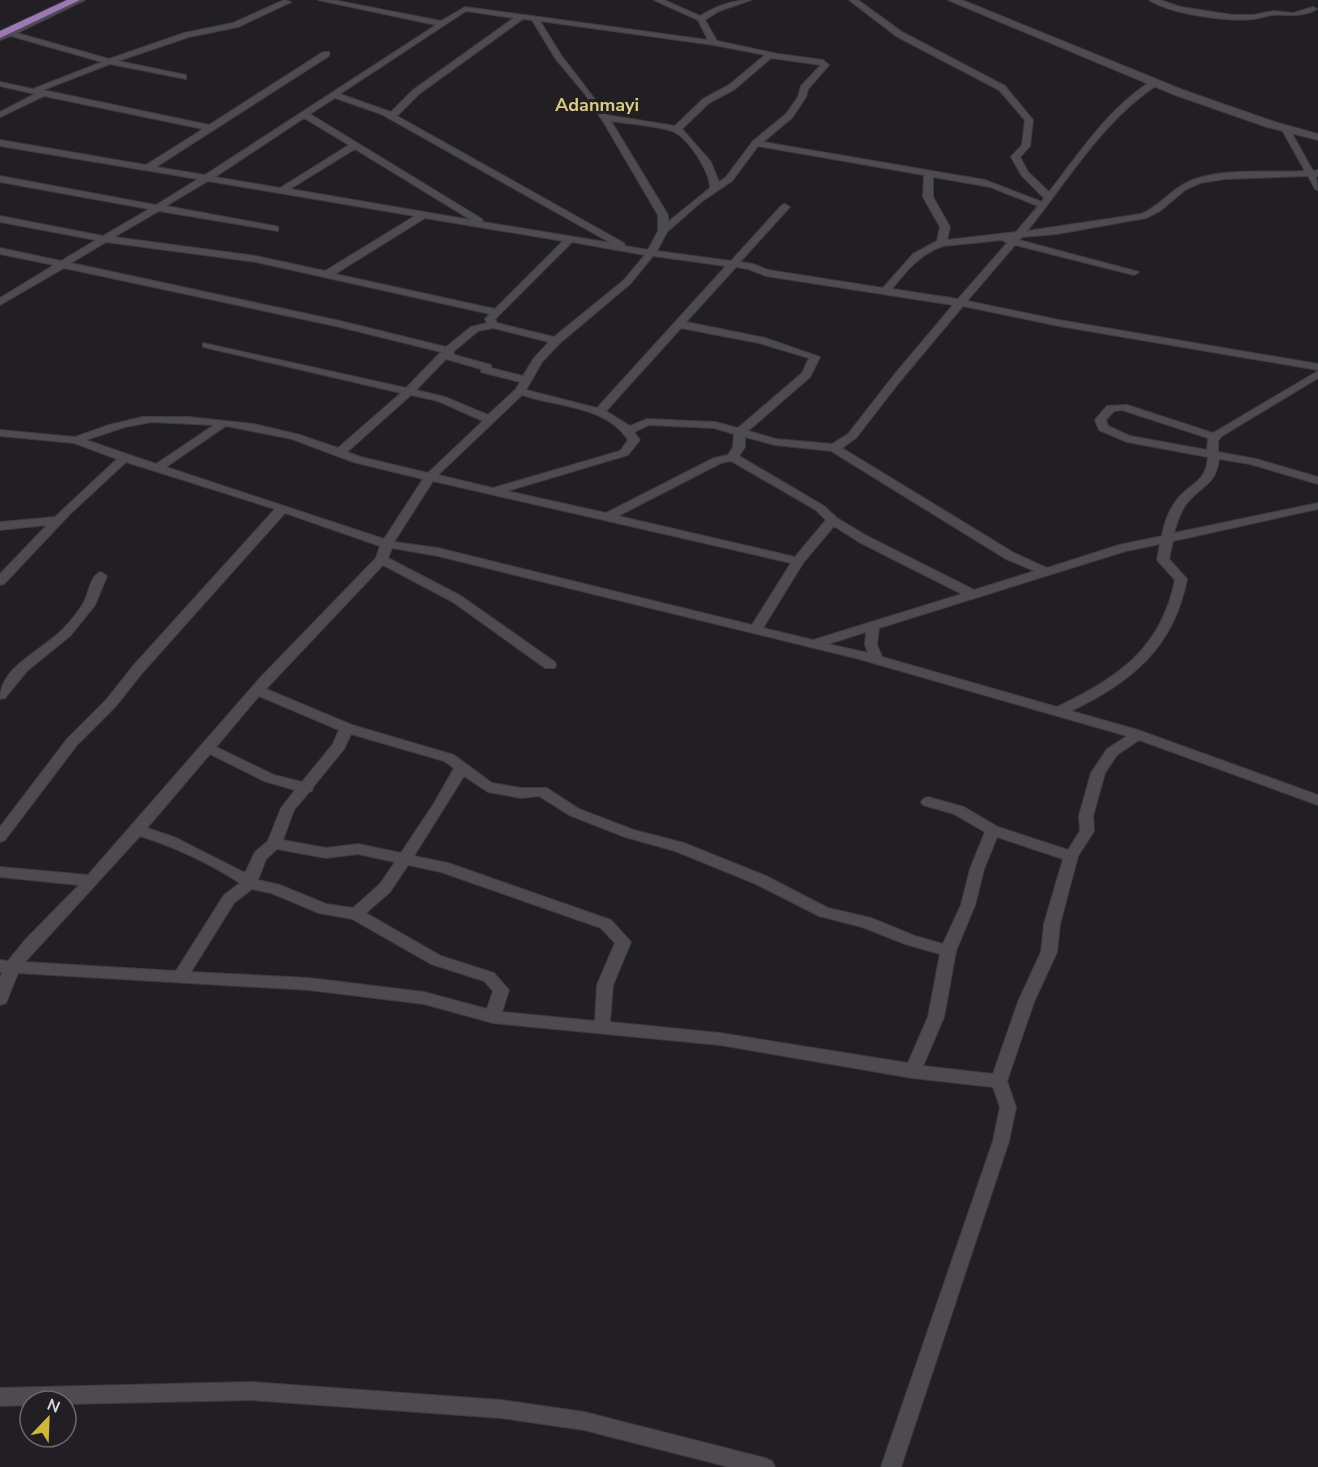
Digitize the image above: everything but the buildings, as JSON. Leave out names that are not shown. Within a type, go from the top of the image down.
[{"type":"highway","points":[[0,27],[59,0]]},
{"type":"highway","points":[[3,36],[75,0]]},
{"type":"main road","points":[[953,0],[1232,114],[1318,137]]},
{"type":"street","points":[[3,36],[81,0]]},
{"type":"street","points":[[322,0],[443,24]]},
{"type":"street","points":[[657,0],[701,19],[714,43]]},
{"type":"street","points":[[701,19],[716,9],[747,0]]},
{"type":"street","points":[[853,0],[899,34],[1002,88],[1029,120],[1026,146],[1015,157],[1017,163],[1047,201]]},
{"type":"street","points":[[1154,0],[1180,9],[1233,17],[1252,17],[1273,13],[1293,15],[1313,9]]},
{"type":"street","points":[[0,115],[38,92],[110,62],[187,35],[235,25],[287,2]]},
{"type":"street","points":[[0,302],[208,177],[465,9],[714,43],[815,60],[825,64],[804,88],[802,97],[789,116],[756,142],[729,179],[698,200],[663,231],[651,253],[627,282],[556,341],[538,360],[522,385],[503,406],[430,477],[387,544],[382,559],[257,690],[92,881],[6,967],[0,999]]},
{"type":"street","points":[[392,116],[416,92],[522,16]]},
{"type":"street","points":[[534,18],[558,56],[604,117],[663,215],[663,231]]},
{"type":"street","points":[[3,36],[183,77]]},
{"type":"street","points":[[148,168],[326,54]]},
{"type":"street","points":[[677,129],[706,102],[732,87],[764,58],[778,54]]},
{"type":"street","points":[[834,448],[852,436],[938,327],[962,303],[1047,201],[1108,118],[1136,93],[1154,83]]},
{"type":"street","points":[[0,84],[210,128]]},
{"type":"street","points":[[334,95],[392,116],[630,250]]},
{"type":"street","points":[[304,114],[484,225]]},
{"type":"street","points":[[604,117],[677,129],[701,155],[716,181],[715,189]]},
{"type":"street","points":[[1286,130],[1313,173],[1318,187]]},
{"type":"street","points":[[756,142],[929,172],[997,186],[1019,199],[1047,201]]},
{"type":"street","points":[[0,143],[569,240],[750,266],[766,273],[962,303],[1059,323],[1318,367]]},
{"type":"street","points":[[281,191],[355,145]]},
{"type":"street","points":[[929,172],[928,197],[945,227],[941,243]]},
{"type":"street","points":[[886,291],[916,254],[926,247],[941,243],[1016,238],[1149,214],[1179,189],[1197,181],[1313,173]]},
{"type":"street","points":[[0,179],[275,229]]},
{"type":"street","points":[[601,410],[730,264],[785,207]]},
{"type":"street","points":[[326,275],[423,215]]},
{"type":"street","points":[[0,219],[105,239],[256,259],[496,312]]},
{"type":"street","points":[[1016,238],[1134,272]]},
{"type":"street","points":[[493,325],[490,319],[496,312],[569,240]]},
{"type":"street","points":[[0,251],[64,263],[448,351]]},
{"type":"street","points":[[678,324],[761,340],[815,357],[806,375],[740,432],[739,447],[732,458]]},
{"type":"street","points":[[340,452],[475,328],[493,325],[556,341]]},
{"type":"street","points":[[207,345],[441,399],[488,419]]},
{"type":"street","points":[[448,351],[450,357],[487,367],[485,370],[522,385],[537,398]]},
{"type":"street","points":[[1058,712],[1089,698],[1122,678],[1170,623],[1179,595],[1181,579],[1163,560],[1168,538],[1174,515],[1181,503],[1209,480],[1215,467],[1212,441],[1215,437],[1318,375]]},
{"type":"street","points":[[495,491],[624,453],[634,440],[628,430],[601,410],[537,398],[503,406]]},
{"type":"street","points":[[1215,437],[1122,407],[1111,408],[1100,420],[1103,428],[1128,439],[1252,461],[1318,481]]},
{"type":"street","points":[[76,440],[104,429],[153,419],[224,423],[291,434],[357,460],[798,561]]},
{"type":"street","points":[[628,430],[647,422],[667,421],[715,425],[774,442],[834,448],[1010,556],[1044,571]]},
{"type":"street","points":[[159,467],[224,423]]},
{"type":"street","points":[[0,433],[76,440],[124,458],[159,467],[387,544],[438,552],[877,660],[1137,735],[1318,800]]},
{"type":"street","points":[[0,581],[124,458]]},
{"type":"street","points":[[608,517],[718,460],[732,458],[820,508],[832,519],[863,538],[973,595]]},
{"type":"street","points":[[815,644],[1123,548],[1318,506]]},
{"type":"street","points":[[0,837],[72,742],[111,703],[138,669],[283,508]]},
{"type":"street","points":[[755,630],[798,561],[832,519]]},
{"type":"street","points":[[0,526],[59,520]]},
{"type":"street","points":[[382,559],[457,599],[550,664]]},
{"type":"street","points":[[0,695],[22,668],[66,633],[89,605],[101,576]]},
{"type":"street","points":[[873,627],[871,645],[877,660]]},
{"type":"street","points":[[257,690],[347,728],[448,758],[488,787],[512,792],[542,791],[574,812],[630,834],[679,847],[762,880],[824,912],[866,922],[910,940],[948,951]]},
{"type":"street","points":[[181,975],[229,899],[250,883],[252,869],[260,856],[274,843],[288,808],[339,746],[347,728]]},
{"type":"street","points":[[891,1467],[1001,1141],[1008,1107],[999,1081],[1026,1002],[1049,952],[1052,924],[1071,856],[1087,831],[1086,816],[1098,773],[1112,752],[1137,735]]},
{"type":"street","points":[[208,748],[269,778],[306,788]]},
{"type":"street","points":[[356,914],[385,888],[439,807],[461,768]]},
{"type":"street","points":[[928,802],[959,810],[993,830],[1071,856]]},
{"type":"street","points":[[137,830],[169,840],[250,883],[275,889],[324,909],[356,914],[436,960],[489,977],[501,990],[493,1017]]},
{"type":"street","points":[[912,1072],[936,1017],[948,951],[968,905],[977,869],[993,830]]},
{"type":"street","points":[[274,843],[326,853],[358,849],[370,854],[405,858],[479,878],[498,888],[606,924],[623,942],[606,985],[602,1028]]},
{"type":"street","points":[[0,872],[92,881]]},
{"type":"street","points":[[6,967],[181,975],[309,984],[424,998],[493,1017],[720,1039],[740,1046],[780,1048],[912,1072],[999,1081]]},
{"type":"street","points":[[0,1397],[252,1391],[501,1409],[584,1421],[765,1467]]},
{"type":"district","name":"Adanmayi","points":[[597,105]]}]
